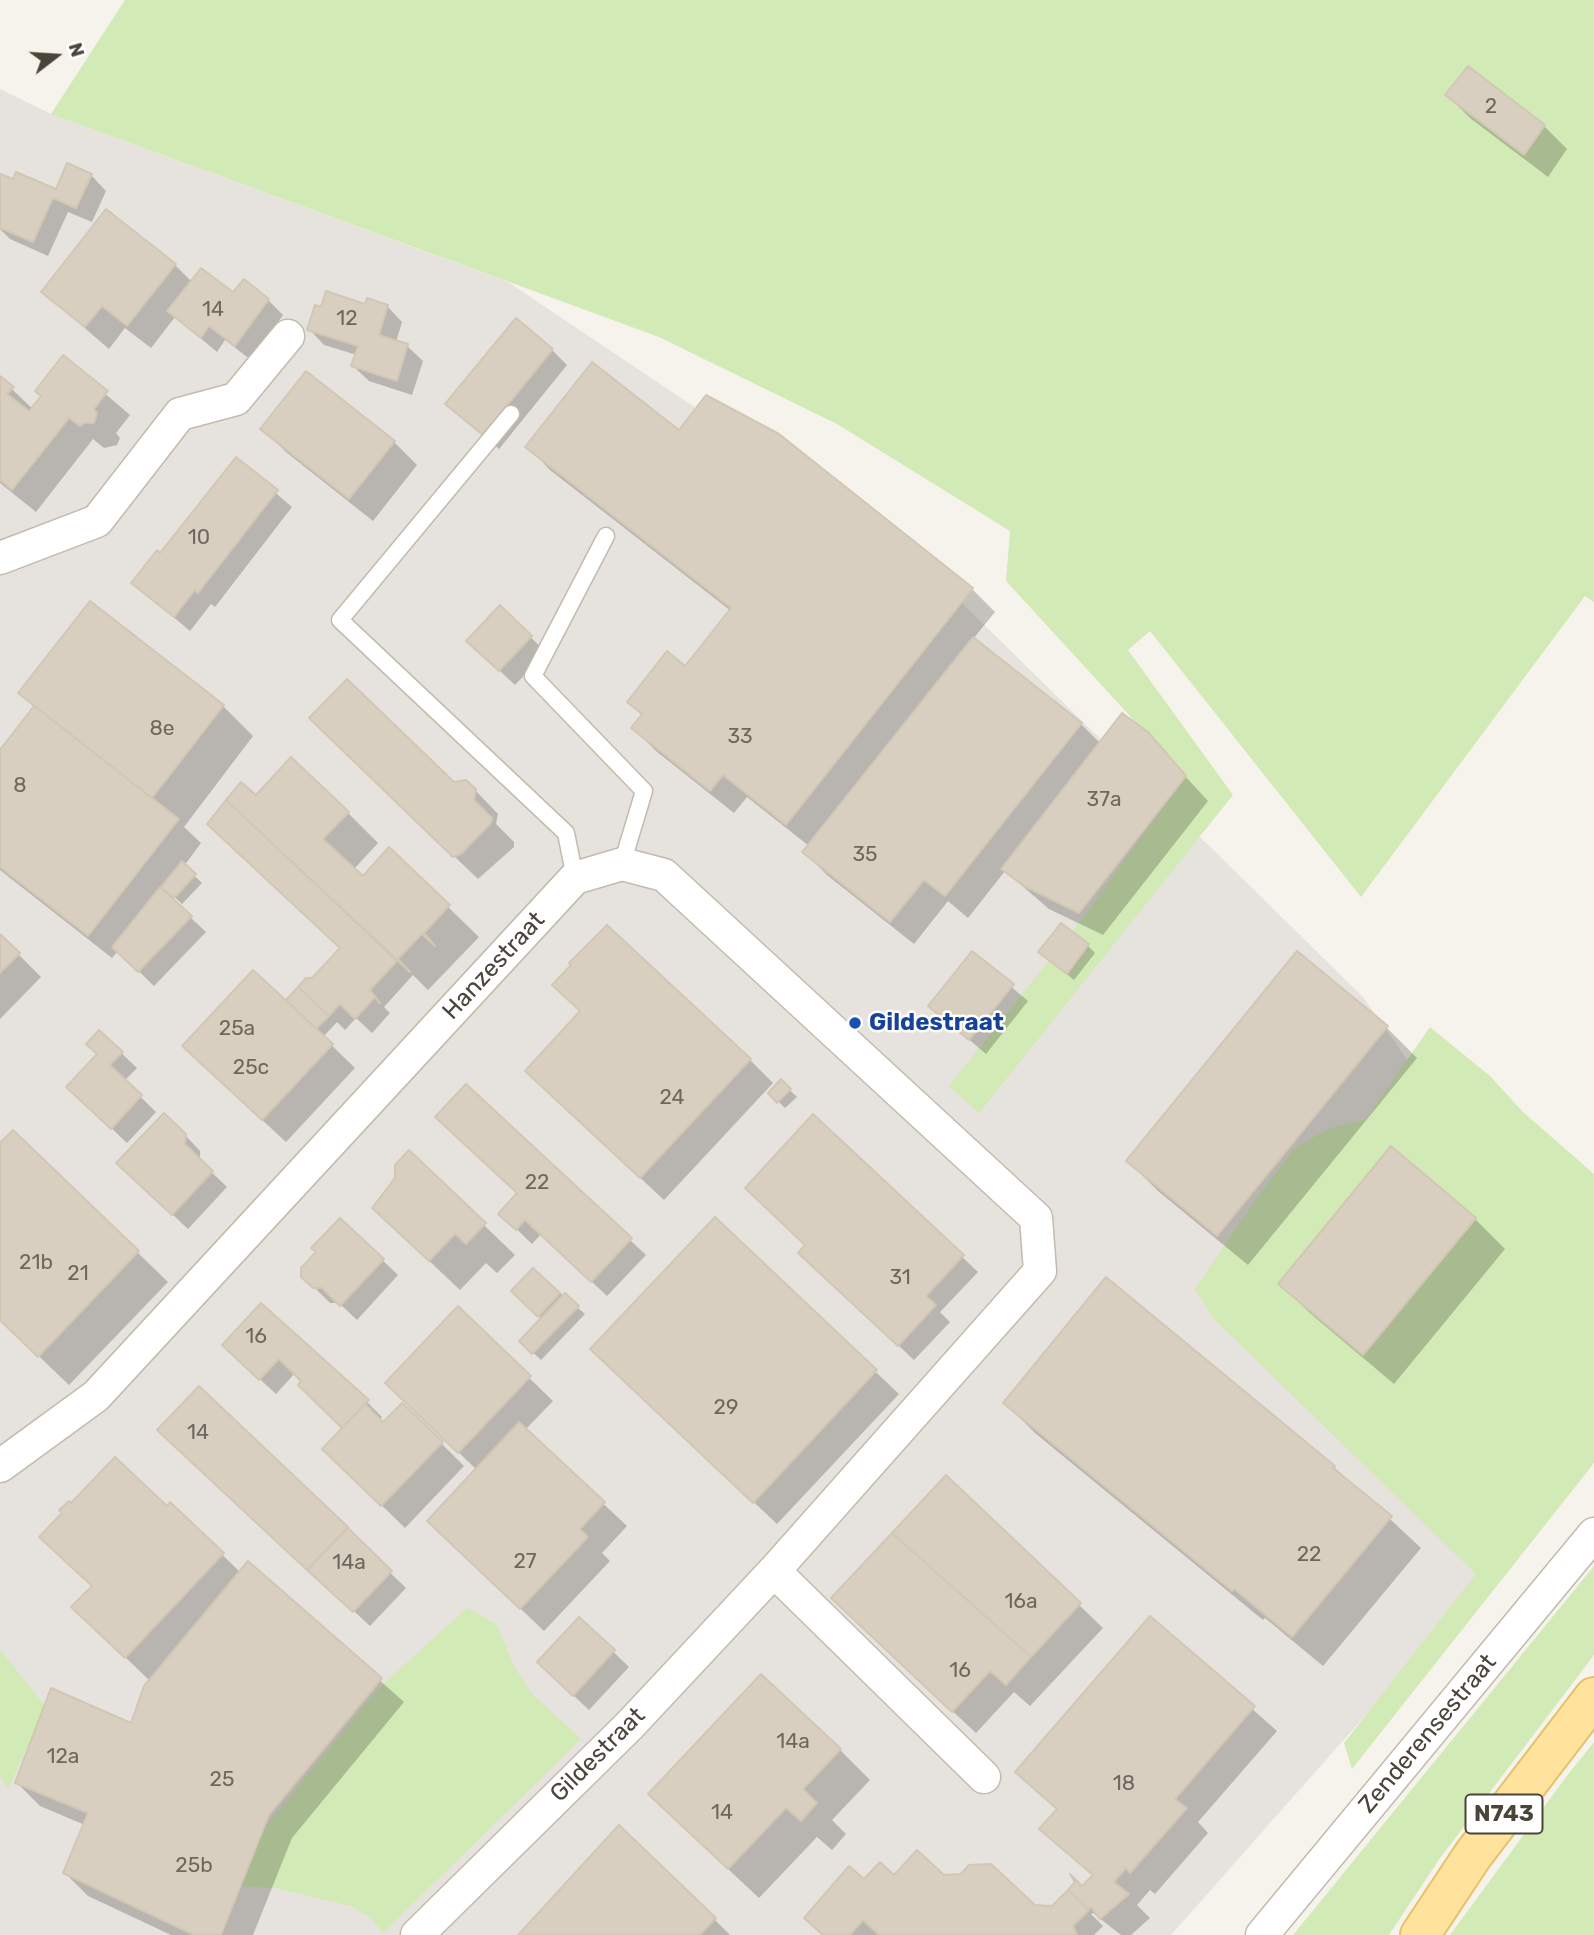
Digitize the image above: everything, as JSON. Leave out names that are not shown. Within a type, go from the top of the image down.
[{"type":"main road","name":"N743","points":[[1420,1935],[1474,1855],[1594,1697]]},
{"type":"street","points":[[0,558],[97,521],[180,414],[236,399],[288,336]]},
{"type":"street","points":[[575,878],[622,864]]},
{"type":"street","name":"Gildestraat","points":[[417,1935],[630,1725],[775,1571],[1040,1271],[1036,1218],[1027,1209],[664,875],[622,864]]},
{"type":"street","name":"Hanzestraat","points":[[0,1466],[96,1396],[575,878]]},
{"type":"street","name":"Zenderensestraat","points":[[1262,1935],[1594,1534]]},
{"type":"street","points":[[775,1571],[984,1777]]},
{"type":"lane","points":[[511,414],[340,620],[566,833],[575,878]]},
{"type":"lane","points":[[606,536],[533,676],[644,791],[622,864]]},
{"type":"shaded area","points":[[0,89],[51,114],[508,282],[908,550],[1363,997],[1589,1318],[1594,1334],[1594,1457],[1171,1935],[0,1935]]},
{"type":"green space","points":[[125,0],[1594,0],[1594,602],[1585,596],[1361,897],[1150,631],[1128,650],[1233,795],[979,1113],[949,1086],[1086,914],[1185,776],[1006,581],[1010,531],[837,424],[659,337],[51,114]]},
{"type":"green space","points":[[1430,1027],[1490,1076],[1523,1112],[1594,1174],[1594,1463],[1352,1769],[1344,1743],[1476,1574],[1213,1318],[1195,1289],[1256,1199],[1295,1148],[1330,1128],[1366,1119]]},
{"type":"green space","points":[[1594,1566],[1594,1655],[1440,1858],[1389,1935],[1293,1935]]},
{"type":"green space","points":[[467,1608],[496,1624],[515,1668],[532,1694],[581,1739],[383,1933],[372,1919],[351,1906],[275,1888],[239,1886],[264,1828],[378,1689]]},
{"type":"green space","points":[[0,1650],[46,1707],[8,1789],[0,1775]]},
{"type":"green space","points":[[1594,1742],[1594,1935],[1450,1935],[1566,1777]]},
{"type":"building","points":[[1468,66],[1545,125],[1524,155],[1445,95]]},
{"type":"building","points":[[67,163],[92,174],[76,208],[53,198],[33,242],[0,228],[0,174],[13,179],[16,172],[56,189]]},
{"type":"building","points":[[106,209],[176,264],[127,326],[102,306],[85,327],[41,292]]},
{"type":"building","points":[[201,268],[233,292],[244,279],[269,299],[235,346],[209,326],[201,338],[167,311]]},
{"type":"building","points":[[326,291],[365,304],[367,298],[388,305],[379,335],[408,344],[397,381],[351,366],[358,346],[307,330],[315,305],[321,307]]},
{"type":"building","points":[[516,318],[553,349],[483,435],[445,404]]},
{"type":"building","points":[[63,355],[108,391],[94,409],[97,413],[94,423],[80,426],[69,418],[12,490],[0,480],[0,376],[14,387],[7,394],[29,411],[41,396],[35,391]]},
{"type":"building","points":[[592,362],[679,430],[706,395],[779,434],[973,588],[786,825],[723,775],[710,791],[631,728],[642,714],[627,702],[667,651],[685,666],[731,608],[525,447]]},
{"type":"building","points":[[306,371],[395,441],[349,499],[260,429]]},
{"type":"building","points":[[236,457],[278,490],[198,593],[195,590],[174,617],[131,583],[157,550],[160,553]]},
{"type":"building","points":[[90,601],[224,705],[152,798],[18,693]]},
{"type":"building","points":[[500,605],[532,636],[499,671],[466,641]]},
{"type":"building","points":[[973,637],[1082,723],[945,896],[924,880],[890,922],[802,852]]},
{"type":"building","points":[[347,679],[454,782],[466,780],[476,789],[474,800],[492,818],[491,823],[461,854],[453,857],[309,718]]},
{"type":"building","points":[[34,706],[179,819],[88,936],[0,867],[0,750]]},
{"type":"building","points":[[1122,713],[1148,732],[1186,776],[1079,913],[1024,886],[1001,869]]},
{"type":"building","points":[[291,757],[349,812],[323,839],[363,876],[389,847],[450,905],[424,933],[435,946],[422,934],[398,959],[410,972],[226,800],[241,782],[256,795]]},
{"type":"building","points":[[226,800],[397,961],[370,990],[380,1003],[375,997],[355,1019],[340,1004],[329,1016],[298,987],[306,978],[312,978],[340,948],[207,824]]},
{"type":"building","points":[[182,861],[196,874],[174,898],[161,887]]},
{"type":"building","points":[[160,887],[192,916],[138,972],[112,947]]},
{"type":"building","points":[[1061,923],[1089,944],[1067,974],[1038,952]]},
{"type":"building","points":[[607,925],[751,1059],[640,1178],[525,1071],[580,1011],[552,985],[571,965],[569,963]]},
{"type":"building","points":[[0,934],[20,953],[0,973]]},
{"type":"building","points":[[972,951],[1014,984],[969,1040],[928,1006]]},
{"type":"building","points":[[1297,951],[1388,1026],[1217,1236],[1126,1161]]},
{"type":"building","points":[[253,970],[333,1044],[262,1120],[182,1046]]},
{"type":"building","points":[[298,987],[329,1016],[316,1029],[286,1000]]},
{"type":"building","points":[[99,1030],[123,1052],[110,1065],[142,1095],[111,1129],[66,1087],[97,1054],[86,1044]]},
{"type":"building","points":[[781,1079],[791,1089],[777,1103],[768,1093]]},
{"type":"building","points":[[466,1084],[632,1238],[591,1282],[525,1220],[516,1230],[498,1214],[517,1193],[435,1117]]},
{"type":"building","points":[[164,1113],[186,1134],[185,1144],[213,1171],[172,1215],[116,1163]]},
{"type":"building","points":[[813,1114],[964,1255],[926,1296],[936,1305],[898,1346],[798,1253],[805,1245],[745,1188]]},
{"type":"building","points":[[13,1130],[139,1251],[38,1357],[0,1320],[0,1143]]},
{"type":"building","points":[[1391,1146],[1476,1218],[1363,1355],[1278,1284]]},
{"type":"building","points":[[409,1150],[486,1223],[466,1244],[455,1234],[429,1261],[372,1208],[395,1178],[395,1165]]},
{"type":"building","points":[[715,1217],[877,1370],[753,1503],[590,1349]]},
{"type":"building","points":[[340,1218],[384,1259],[340,1306],[322,1288],[313,1288],[301,1277],[301,1268],[316,1252],[311,1248]]},
{"type":"building","points":[[533,1268],[560,1293],[538,1317],[511,1291]]},
{"type":"building","points":[[1106,1277],[1392,1516],[1292,1637],[1003,1403]]},
{"type":"building","points":[[565,1293],[579,1306],[532,1354],[519,1341]]},
{"type":"building","points":[[261,1303],[369,1400],[342,1428],[298,1385],[301,1381],[279,1359],[259,1380],[222,1345]]},
{"type":"building","points":[[458,1306],[531,1376],[458,1453],[385,1383]]},
{"type":"building","points":[[199,1386],[348,1527],[307,1570],[157,1430]]},
{"type":"building","points":[[402,1403],[443,1442],[381,1506],[322,1449],[365,1404],[383,1422]]},
{"type":"building","points":[[519,1422],[605,1502],[580,1529],[588,1537],[520,1609],[427,1521]]},
{"type":"building","points":[[115,1457],[167,1506],[170,1502],[224,1553],[125,1658],[71,1607],[92,1586],[39,1537],[62,1513],[59,1510],[69,1501],[71,1503]]},
{"type":"building","points":[[946,1475],[1081,1603],[1031,1657],[892,1533]]},
{"type":"building","points":[[348,1528],[392,1571],[353,1612],[307,1570]]},
{"type":"building","points":[[892,1533],[1031,1657],[1006,1685],[990,1671],[952,1712],[831,1598]]},
{"type":"building","points":[[248,1561],[382,1678],[269,1815],[221,1935],[194,1935],[63,1873],[88,1813],[15,1783],[51,1688],[131,1723],[144,1686]]},
{"type":"building","points":[[1150,1616],[1255,1706],[1175,1799],[1187,1808],[1130,1873],[1126,1868],[1114,1882],[1129,1894],[1100,1919],[1091,1907],[1089,1910],[1068,1890],[1075,1882],[1070,1874],[1082,1886],[1093,1875],[1039,1829],[1057,1809],[1015,1772]]},
{"type":"building","points":[[579,1617],[615,1650],[573,1696],[537,1662]]},
{"type":"building","points":[[761,1674],[841,1749],[803,1789],[817,1803],[801,1821],[786,1808],[728,1869],[648,1794]]},
{"type":"building","points":[[619,1825],[716,1918],[700,1935],[518,1935]]},
{"type":"building","points":[[917,1850],[944,1875],[961,1874],[969,1865],[991,1864],[1035,1905],[1052,1906],[1068,1890],[1089,1910],[1073,1926],[1077,1935],[879,1935],[863,1920],[850,1935],[823,1935],[804,1918],[849,1866],[864,1879],[880,1862],[894,1875]]},
{"type":"place","name":"Gildestraat","points":[[855,1023]]}]
